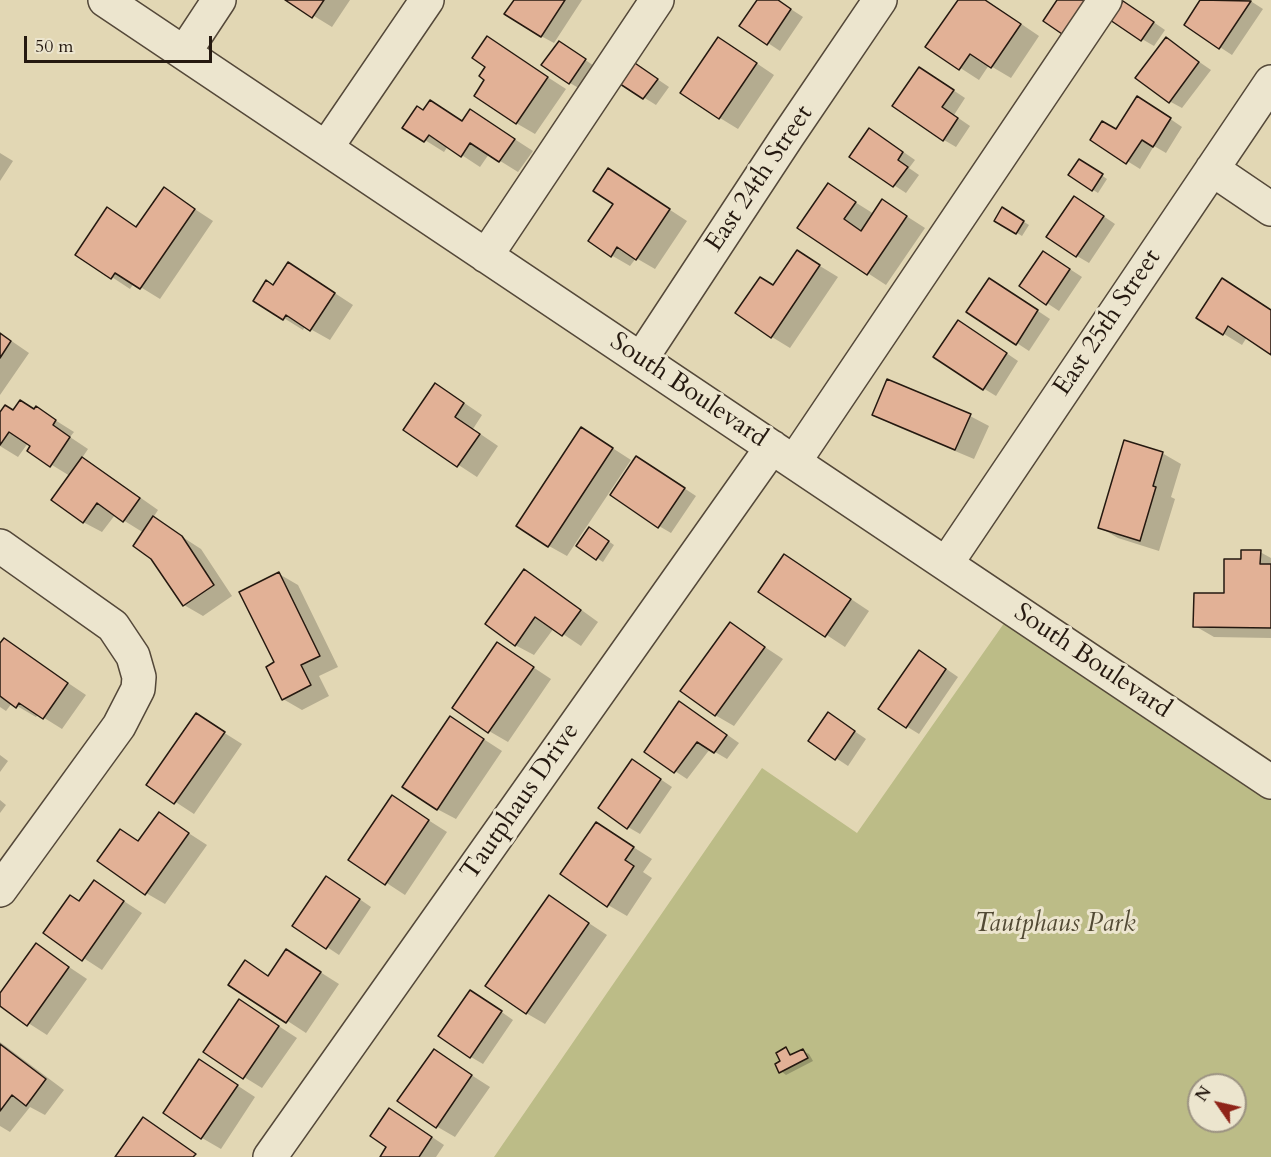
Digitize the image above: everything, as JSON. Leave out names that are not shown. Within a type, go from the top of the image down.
[{"type":"street","name":"South Boulevard","points":[[105,0],[1271,782]]},
{"type":"street","points":[[184,52],[219,0]]},
{"type":"street","points":[[326,148],[427,0]]},
{"type":"street","points":[[486,256],[657,0]]},
{"type":"street","name":"East 24th Street","points":[[641,359],[880,0]]},
{"type":"street","name":"Tautphaus Drive","points":[[270,1157],[783,455],[1105,0]]},
{"type":"street","name":"East 25th Street","points":[[946,564],[1271,82]]},
{"type":"street","points":[[1212,169],[1271,209]]},
{"type":"street","points":[[0,546],[113,626],[134,656],[139,677],[138,689],[119,726],[0,890]]},
{"type":"green space","name":"Tautphaus Park","points":[[1014,609],[1271,782],[1271,1157],[494,1157],[762,768],[857,833]]},
{"type":"building","points":[[285,0],[324,0],[312,18]]},
{"type":"building","points":[[514,0],[565,0],[541,37],[504,14]]},
{"type":"building","points":[[757,0],[778,0],[791,9],[767,45],[739,26]]},
{"type":"building","points":[[958,0],[985,0],[1021,24],[991,68],[970,54],[959,70],[925,47]]},
{"type":"building","points":[[1057,0],[1089,0],[1065,36],[1043,21]]},
{"type":"building","points":[[1200,0],[1251,1],[1219,49],[1184,25]]},
{"type":"building","points":[[1123,1],[1154,22],[1141,41],[1110,20]]},
{"type":"building","points":[[487,36],[548,77],[516,124],[474,96],[484,80],[479,76],[485,67],[472,58]]},
{"type":"building","points":[[718,37],[757,63],[719,119],[680,93]]},
{"type":"building","points":[[1166,37],[1199,62],[1169,103],[1135,78]]},
{"type":"building","points":[[559,41],[586,59],[569,84],[541,65]]},
{"type":"building","points":[[629,59],[658,79],[643,99],[614,80]]},
{"type":"building","points":[[919,67],[954,90],[942,107],[958,118],[943,141],[892,106]]},
{"type":"building","points":[[1137,96],[1171,118],[1153,147],[1142,140],[1126,164],[1090,140],[1102,121],[1116,129]]},
{"type":"building","points":[[430,100],[462,121],[470,109],[515,139],[499,162],[470,143],[461,157],[429,135],[424,142],[402,128],[417,106],[423,110]]},
{"type":"building","points":[[869,128],[903,152],[898,160],[908,167],[893,187],[849,157]]},
{"type":"building","points":[[1079,159],[1103,174],[1092,191],[1068,175]]},
{"type":"building","points":[[608,168],[670,209],[636,260],[617,247],[611,257],[588,241],[613,204],[593,191]]},
{"type":"building","points":[[828,183],[856,202],[844,219],[861,231],[882,199],[907,216],[867,275],[797,228]]},
{"type":"building","points":[[164,187],[195,209],[140,289],[115,273],[111,279],[75,255],[107,207],[136,227]]},
{"type":"building","points":[[1074,196],[1104,216],[1076,257],[1046,237]]},
{"type":"building","points":[[1002,207],[1024,221],[1016,234],[994,221]]},
{"type":"building","points":[[797,250],[820,265],[771,338],[735,313],[760,277],[773,285]]},
{"type":"building","points":[[1043,251],[1070,269],[1046,305],[1019,286]]},
{"type":"building","points":[[288,262],[335,293],[310,331],[286,315],[283,320],[253,301],[266,280],[273,285]]},
{"type":"building","points":[[989,278],[1038,310],[1016,345],[966,312]]},
{"type":"building","points":[[1222,278],[1271,310],[1271,355],[1228,326],[1223,335],[1196,318]]},
{"type":"building","points":[[958,320],[1007,353],[983,390],[933,357]]},
{"type":"building","points":[[0,333],[11,341],[0,358]]},
{"type":"building","points":[[887,379],[971,414],[955,450],[872,415]]},
{"type":"building","points":[[435,383],[464,403],[455,417],[480,434],[457,467],[403,430]]},
{"type":"building","points":[[20,400],[34,409],[36,406],[56,420],[53,425],[70,437],[50,467],[27,451],[30,446],[9,432],[0,445],[0,412],[5,405],[13,410]]},
{"type":"building","points":[[581,427],[613,448],[548,547],[516,526]]},
{"type":"building","points":[[1124,440],[1163,452],[1153,486],[1156,487],[1140,541],[1098,528]]},
{"type":"building","points":[[636,456],[685,488],[658,528],[610,495]]},
{"type":"building","points":[[82,457],[140,498],[123,522],[97,503],[83,523],[51,500]]},
{"type":"building","points":[[153,516],[182,536],[214,585],[183,606],[151,559],[133,546]]},
{"type":"building","points":[[589,527],[609,541],[596,560],[576,546]]},
{"type":"building","points":[[1241,550],[1261,550],[1260,564],[1271,564],[1271,628],[1193,627],[1194,593],[1224,593],[1224,559],[1241,559]]},
{"type":"building","points":[[784,554],[851,599],[825,637],[758,592]]},
{"type":"building","points":[[524,569],[581,610],[562,636],[535,617],[515,646],[485,624]]},
{"type":"building","points":[[279,572],[320,656],[301,665],[311,685],[282,700],[266,667],[274,662],[239,592]]},
{"type":"building","points":[[730,622],[765,647],[715,716],[680,691]]},
{"type":"building","points":[[4,638],[68,683],[43,719],[19,703],[16,708],[0,696],[0,643]]},
{"type":"building","points":[[497,642],[534,667],[488,733],[452,708]]},
{"type":"building","points":[[919,650],[946,669],[906,728],[878,709]]},
{"type":"building","points":[[679,701],[727,735],[714,753],[697,742],[674,773],[644,752]]},
{"type":"building","points":[[828,712],[855,731],[835,760],[808,741]]},
{"type":"building","points":[[196,713],[225,732],[174,804],[146,785]]},
{"type":"building","points":[[450,716],[484,739],[437,810],[402,787]]},
{"type":"building","points":[[632,759],[661,779],[627,829],[598,808]]},
{"type":"building","points":[[392,795],[429,820],[385,885],[348,860]]},
{"type":"building","points":[[159,812],[189,833],[145,895],[97,861],[120,829],[138,841]]},
{"type":"building","points":[[596,822],[634,847],[625,860],[634,866],[607,907],[560,874]]},
{"type":"building","points":[[326,876],[360,899],[326,949],[292,926]]},
{"type":"building","points":[[94,880],[124,901],[82,961],[43,933],[70,895],[79,901]]},
{"type":"building","points":[[549,895],[589,923],[526,1014],[485,986]]},
{"type":"building","points":[[36,943],[69,967],[27,1026],[0,1006],[0,993]]},
{"type":"building","points":[[286,949],[321,972],[286,1023],[228,985],[245,960],[268,976]]},
{"type":"building","points":[[470,990],[502,1011],[470,1058],[438,1036]]},
{"type":"building","points":[[239,999],[279,1026],[243,1079],[203,1052]]},
{"type":"building","points":[[0,1044],[46,1079],[26,1106],[12,1095],[0,1111]]},
{"type":"building","points":[[786,1047],[790,1055],[803,1049],[808,1058],[779,1073],[775,1064],[780,1061],[776,1053]]},
{"type":"building","points":[[434,1049],[472,1075],[436,1128],[397,1101]]},
{"type":"building","points":[[199,1059],[238,1085],[201,1139],[163,1113]]},
{"type":"building","points":[[389,1108],[432,1137],[419,1157],[380,1157],[386,1147],[370,1136]]},
{"type":"building","points":[[143,1117],[196,1154],[193,1157],[115,1157]]}]
